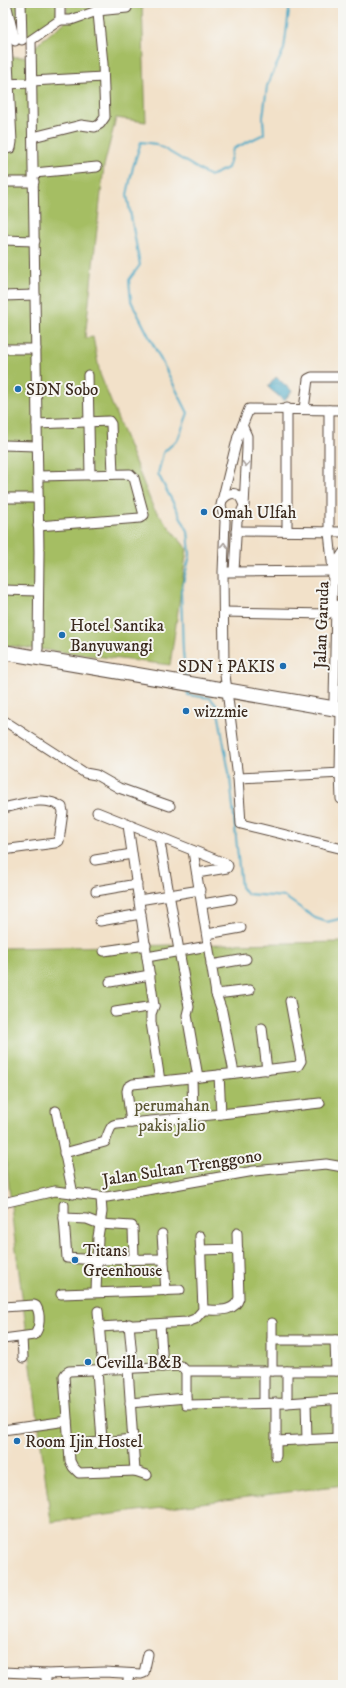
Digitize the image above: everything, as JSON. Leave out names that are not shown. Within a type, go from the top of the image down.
[{"type":"highway","points":[[3,643],[161,674]]},
{"type":"highway","points":[[3,652],[225,684],[340,705]]},
{"type":"street","points":[[6,3],[12,41]]},
{"type":"street","points":[[3,150],[12,146],[6,84],[12,41],[21,3]]},
{"type":"street","points":[[60,3],[60,20]]},
{"type":"street","points":[[12,41],[31,40],[60,20],[71,20],[97,7],[126,8]]},
{"type":"street","points":[[33,137],[81,125],[92,127],[98,126],[105,117],[97,7]]},
{"type":"street","points":[[3,21],[12,41]]},
{"type":"street","points":[[31,40],[38,446],[38,649]]},
{"type":"street","points":[[6,84],[103,77]]},
{"type":"street","points":[[3,182],[97,168]]},
{"type":"street","points":[[3,240],[34,241]]},
{"type":"street","points":[[3,296],[35,295]]},
{"type":"street","points":[[3,350],[36,349]]},
{"type":"street","points":[[88,376],[90,475]]},
{"type":"street","points":[[304,409],[308,379],[312,377],[343,378]]},
{"type":"street","points":[[287,408],[287,532]]},
{"type":"street","points":[[343,410],[287,408],[249,409],[243,427],[238,436],[222,505],[225,520],[223,572],[225,684],[238,778],[242,825],[343,849]]},
{"type":"street","points":[[224,612],[327,614],[331,612],[333,571],[330,532],[329,410]]},
{"type":"street","points":[[37,424],[108,420],[110,422],[112,474]]},
{"type":"street","points":[[234,571],[237,520],[243,509],[248,448],[247,436],[243,427]]},
{"type":"street","points":[[3,445],[38,446]]},
{"type":"street","points":[[38,476],[130,474],[133,476],[144,515],[141,518],[38,526]]},
{"type":"street","points":[[224,498],[231,493],[235,493],[239,495],[243,503]]},
{"type":"street","points":[[3,498],[38,498]]},
{"type":"street","points":[[236,531],[343,532]]},
{"type":"street","name":"Jalan Garuda","points":[[341,799],[339,559],[343,553]]},
{"type":"street","points":[[223,572],[333,571]]},
{"type":"street","points":[[3,590],[38,591]]},
{"type":"street","points":[[3,720],[85,773],[93,775],[119,788],[170,806]]},
{"type":"street","points":[[238,778],[341,773]]},
{"type":"street","points":[[3,808],[42,800],[59,805],[63,812],[59,841],[55,843],[3,850]]},
{"type":"street","points":[[97,812],[227,864],[228,866],[227,868],[197,872]]},
{"type":"street","points":[[128,825],[148,957],[154,1006],[151,1014],[151,1022],[160,1081]]},
{"type":"street","points":[[159,837],[189,1007],[188,1015],[195,1078],[193,1117]]},
{"type":"street","points":[[193,851],[216,994],[222,1011],[234,1073]]},
{"type":"street","points":[[95,860],[132,854]]},
{"type":"street","points":[[96,891],[137,884]]},
{"type":"street","points":[[139,900],[200,890]]},
{"type":"street","points":[[202,904],[232,899]]},
{"type":"street","points":[[100,921],[141,914]]},
{"type":"street","points":[[206,934],[241,928]]},
{"type":"street","points":[[104,951],[146,944]]},
{"type":"street","points":[[148,957],[208,946]]},
{"type":"street","points":[[211,965],[246,959]]},
{"type":"street","points":[[110,982],[150,975]]},
{"type":"street","points":[[216,994],[250,990]]},
{"type":"street","points":[[131,1123],[127,1091],[128,1087],[133,1084],[267,1070],[292,1067],[300,1064],[290,1001]]},
{"type":"street","points":[[115,1012],[154,1006]]},
{"type":"street","points":[[262,1028],[267,1070]]},
{"type":"street","points":[[219,1075],[221,1114]]},
{"type":"street","points":[[64,1153],[105,1142],[112,1125],[116,1123],[193,1117],[320,1103]]},
{"type":"street","points":[[56,1111],[73,1194]]},
{"type":"street","name":"Jalan Sultan Trenggono","points":[[3,1203],[55,1191],[101,1197],[254,1171],[326,1164],[343,1167]]},
{"type":"street","points":[[96,1292],[98,1237],[102,1218],[101,1197]]},
{"type":"street","points":[[64,1205],[67,1258],[97,1260],[134,1258],[164,1259]]},
{"type":"street","points":[[64,1218],[102,1218],[133,1227],[134,1258]]},
{"type":"street","points":[[203,1310],[229,1309],[235,1307],[238,1303],[237,1233]]},
{"type":"street","points":[[162,1234],[166,1291]]},
{"type":"street","points":[[99,1327],[191,1321],[200,1315],[203,1310],[200,1236]]},
{"type":"street","points":[[200,1250],[238,1249]]},
{"type":"street","points":[[62,1294],[180,1290]]},
{"type":"street","points":[[3,1307],[34,1305],[38,1309],[37,1332],[34,1335],[3,1339]]},
{"type":"street","points":[[98,1311],[102,1441]]},
{"type":"street","points":[[264,1403],[272,1340],[272,1323]]},
{"type":"street","points":[[130,1324],[130,1403],[135,1471]]},
{"type":"street","points":[[160,1324],[163,1367]]},
{"type":"street","points":[[22,1337],[23,1358]]},
{"type":"street","points":[[146,1475],[135,1471],[79,1473],[73,1467],[70,1461],[69,1445],[60,1422],[64,1376],[66,1373],[69,1371],[181,1366],[186,1371],[339,1371],[339,1340],[272,1340]]},
{"type":"street","points":[[186,1371],[186,1405],[287,1403],[340,1400],[340,1438],[276,1441]]},
{"type":"street","points":[[287,1371],[287,1403]]},
{"type":"street","points":[[130,1403],[186,1398]]},
{"type":"street","points":[[306,1402],[307,1440]]},
{"type":"street","points":[[276,1403],[276,1456]]},
{"type":"street","points":[[3,1430],[60,1422]]},
{"type":"street","points":[[69,1445],[133,1439]]},
{"type":"street","points":[[3,1672],[46,1674],[107,1672],[143,1674],[148,1654]]},
{"type":"street","points":[[46,1674],[46,1685]]},
{"type":"street","points":[[126,1685],[129,1674]]},
{"type":"green space","points":[[3,3],[58,3],[56,23],[31,40],[3,41]]},
{"type":"green space","points":[[67,3],[142,3],[146,122],[116,118],[104,166],[85,338],[93,337],[100,374],[153,507],[187,549],[170,665],[3,645],[3,57],[25,57],[41,41],[66,21]]},
{"type":"green space","name":"perumahan pakis jalio","points":[[343,942],[343,1485],[51,1522],[13,1226],[3,1127],[3,948]]},
{"type":"water","points":[[276,377],[292,391],[284,401],[268,387]]},
{"type":"waterway","points":[[186,678],[183,652],[181,591],[190,555],[188,531],[158,474],[163,453],[178,439],[188,413],[131,301],[129,280],[140,265],[127,195],[133,167],[141,142],[156,144],[210,176],[228,168],[233,149],[264,134],[263,117],[267,86],[284,49],[290,3]]},
{"type":"waterway","points":[[187,688],[188,695],[210,698],[217,706],[230,778],[241,887],[247,894],[285,897],[315,918],[327,922],[343,918]]},
{"type":"place","name":"SDN Sobo","points":[[18,389]]},
{"type":"place","name":"Omah Ulfah","points":[[204,512]]},
{"type":"place","name":"Hotel Santika Banyuwangi","points":[[62,635]]},
{"type":"place","name":"SDN 1 PAKIS","points":[[283,666]]},
{"type":"place","name":"wizzmie","points":[[186,711]]},
{"type":"place","name":"Titans Greenhouse","points":[[75,1260]]},
{"type":"place","name":"Cevilla B&B","points":[[88,1362]]},
{"type":"place","name":"Room Ijin Hostel","points":[[17,1441]]}]
